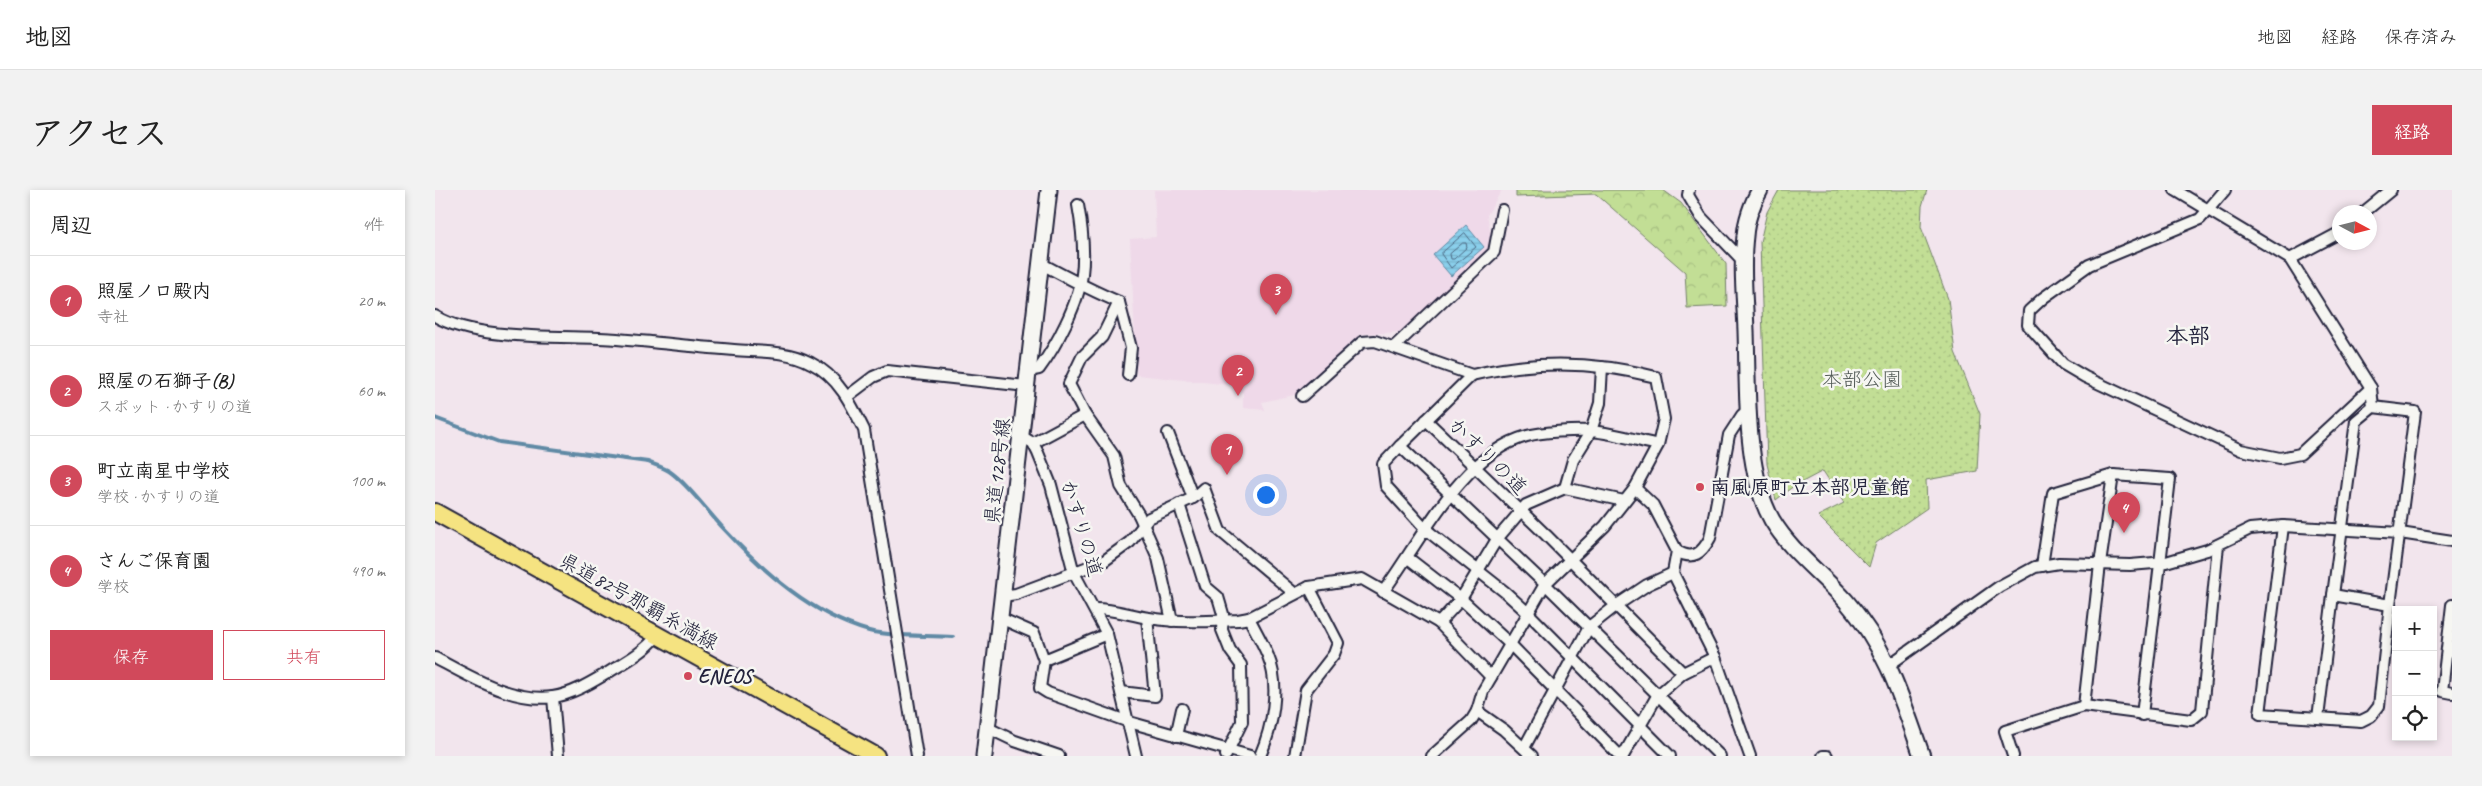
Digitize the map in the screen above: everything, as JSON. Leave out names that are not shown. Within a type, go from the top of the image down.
[{"type":"main road","name":"県道82号那覇糸満線","points":[[435,512],[876,756]]},
{"type":"street","name":"県道128号線","points":[[984,756],[1000,618],[1027,439],[1027,379],[1049,190]]},
{"type":"street","points":[[1689,190],[1688,195],[1701,217],[1744,262]]},
{"type":"street","points":[[1760,190],[1749,216],[1745,236],[1744,262],[1749,409],[1754,470],[1761,496],[1772,520],[1787,542],[1850,606],[1878,644],[1889,666],[1922,756]]},
{"type":"street","points":[[2175,190],[2290,259],[2371,388],[2373,406]]},
{"type":"street","points":[[2225,190],[2200,219],[2089,265],[2043,298],[2029,311],[2028,325],[2063,364],[2085,377],[2241,450],[2280,458],[2300,454],[2371,388]]},
{"type":"street","points":[[2373,205],[2391,190]]},
{"type":"street","points":[[848,396],[873,377],[887,371],[1027,379],[1039,369],[1063,332],[1080,284],[1083,233],[1078,205]]},
{"type":"street","points":[[1395,346],[1494,252],[1503,210]]},
{"type":"street","points":[[2290,259],[2332,237]]},
{"type":"street","points":[[1040,263],[1119,302]]},
{"type":"street","points":[[1119,302],[1131,348],[1128,375]]},
{"type":"street","points":[[1119,302],[1102,337],[1082,357],[1069,384],[1085,415],[1114,456],[1121,486],[1159,558],[1172,621]]},
{"type":"street","points":[[435,316],[459,328],[518,335],[616,339],[775,352],[796,356],[813,364],[848,396],[864,430],[917,756]]},
{"type":"street","points":[[1302,396],[1362,342],[1375,341],[1395,346],[1472,375],[1509,366],[1567,363],[1625,369],[1656,377],[1664,419],[1658,445],[1635,488],[1605,526],[1545,584],[1491,676],[1471,721],[1432,756]]},
{"type":"street","points":[[1602,368],[1600,403],[1591,431],[1573,460],[1565,488],[1625,501]]},
{"type":"street","name":"かすりの道","points":[[1472,375],[1426,420],[1546,535],[1683,673]]},
{"type":"street","points":[[2318,718],[2341,529],[2357,421],[2373,406]]},
{"type":"street","points":[[2283,526],[2260,714],[2361,721],[2371,716],[2379,706],[2415,412],[2373,406]]},
{"type":"street","points":[[1677,551],[1690,556],[1698,555],[1708,543],[1729,435],[1742,415],[1749,409]]},
{"type":"street","points":[[1027,439],[1085,415]]},
{"type":"street","points":[[1426,420],[1383,464],[1386,486],[1424,528],[1478,570],[1528,613],[1670,756]]},
{"type":"street","points":[[1383,592],[1408,558],[1424,528],[1449,495],[1475,466],[1512,441],[1528,435],[1591,431],[1658,445]]},
{"type":"street","points":[[1168,433],[1193,498]]},
{"type":"street","name":"かすりの道","points":[[1027,439],[1051,485],[1074,573],[1107,634],[1136,756]]},
{"type":"street","points":[[1400,446],[1449,495],[1545,584],[1720,756]]},
{"type":"street","points":[[2042,566],[2053,493],[2113,475],[2170,479],[2142,715]]},
{"type":"street","points":[[2084,706],[2100,564],[2113,475]]},
{"type":"street","points":[[1003,596],[1016,594],[1074,573],[1119,552],[1149,518],[1193,498],[1205,488],[1220,531],[1294,594]]},
{"type":"street","name":"かすりの道","points":[[1519,511],[1536,499],[1565,488]]},
{"type":"street","points":[[1635,488],[1653,505],[1677,551],[1673,573],[1715,657],[1750,756]]},
{"type":"street","points":[[1179,504],[1205,586],[1218,597],[1218,621],[1230,650],[1241,665],[1242,722],[1228,753]]},
{"type":"street","points":[[1439,623],[1461,599],[1497,539],[1519,511]]},
{"type":"street","points":[[1889,666],[2001,586],[2035,567],[2059,563],[2130,565],[2160,563],[2218,545],[2250,530],[2283,526],[2400,533],[2452,540]]},
{"type":"street","points":[[2013,756],[2005,731],[2084,706],[2191,720],[2202,711],[2218,545]]},
{"type":"street","points":[[1408,558],[1461,599],[1510,644],[1622,756],[1657,696],[1683,673],[1715,657]]},
{"type":"street","points":[[1524,748],[1557,690],[1589,627],[1647,585],[1673,573]]},
{"type":"street","points":[[1095,609],[1113,609],[1147,618],[1172,621],[1218,621],[1249,618],[1309,587],[1362,579],[1439,623],[1491,676]]},
{"type":"street","points":[[1295,756],[1306,690],[1334,654],[1338,643],[1309,587]]},
{"type":"street","points":[[2333,595],[2390,605]]},
{"type":"street","points":[[2452,605],[2442,691],[2452,693]]},
{"type":"street","points":[[1000,618],[1034,633],[1044,660],[1040,688],[1063,700],[1129,722],[1228,753],[1249,756]]},
{"type":"street","points":[[1121,692],[1155,696],[1147,618]]},
{"type":"street","points":[[1249,618],[1269,658],[1273,682],[1272,718],[1259,756]]},
{"type":"street","points":[[1044,660],[1107,634]]},
{"type":"street","points":[[435,658],[501,689],[524,696],[553,697],[594,682],[648,647],[657,636]]},
{"type":"street","points":[[553,697],[558,756]]},
{"type":"street","points":[[1176,736],[1182,709]]},
{"type":"street","points":[[1477,711],[1532,756]]},
{"type":"street","points":[[988,728],[1015,741],[1059,756]]},
{"type":"shaded area","points":[[1154,190],[1502,190],[1487,215],[1493,245],[1402,332],[1362,334],[1298,394],[1262,402],[1265,410],[1243,408],[1243,393],[1231,385],[1137,375],[1130,239],[1156,237]]},
{"type":"green space","points":[[1516,190],[1663,190],[1681,203],[1726,264],[1727,306],[1687,308],[1685,272],[1596,194],[1516,197]]},
{"type":"green space","name":"本部公園","points":[[1779,190],[1927,190],[1922,206],[1921,227],[1948,299],[1955,352],[1980,414],[1977,471],[1926,480],[1927,508],[1876,543],[1869,567],[1818,516],[1844,503],[1823,471],[1791,488],[1776,500],[1767,464],[1760,242],[1767,212]]},
{"type":"water","points":[[1466,225],[1484,247],[1451,276],[1433,255]]},
{"type":"waterway","points":[[435,418],[499,442],[648,462],[662,467],[676,476],[739,545],[772,576],[809,603],[848,624],[869,631],[899,635],[953,637]]},
{"type":"place","name":"町立南星中学校","points":[[1276,315]]},
{"type":"place","name":"照屋の石獅子(B)","points":[[1238,396]]},
{"type":"place","name":"照屋ノロ殿内","points":[[1227,475]]},
{"type":"place","name":"南風原町立本部児童館","points":[[1700,487]]},
{"type":"place","name":"さんご保育園","points":[[2124,533]]},
{"type":"place","name":"ENEOS","points":[[688,676]]},
{"type":"district","name":"本部","points":[[2188,335]]}]
